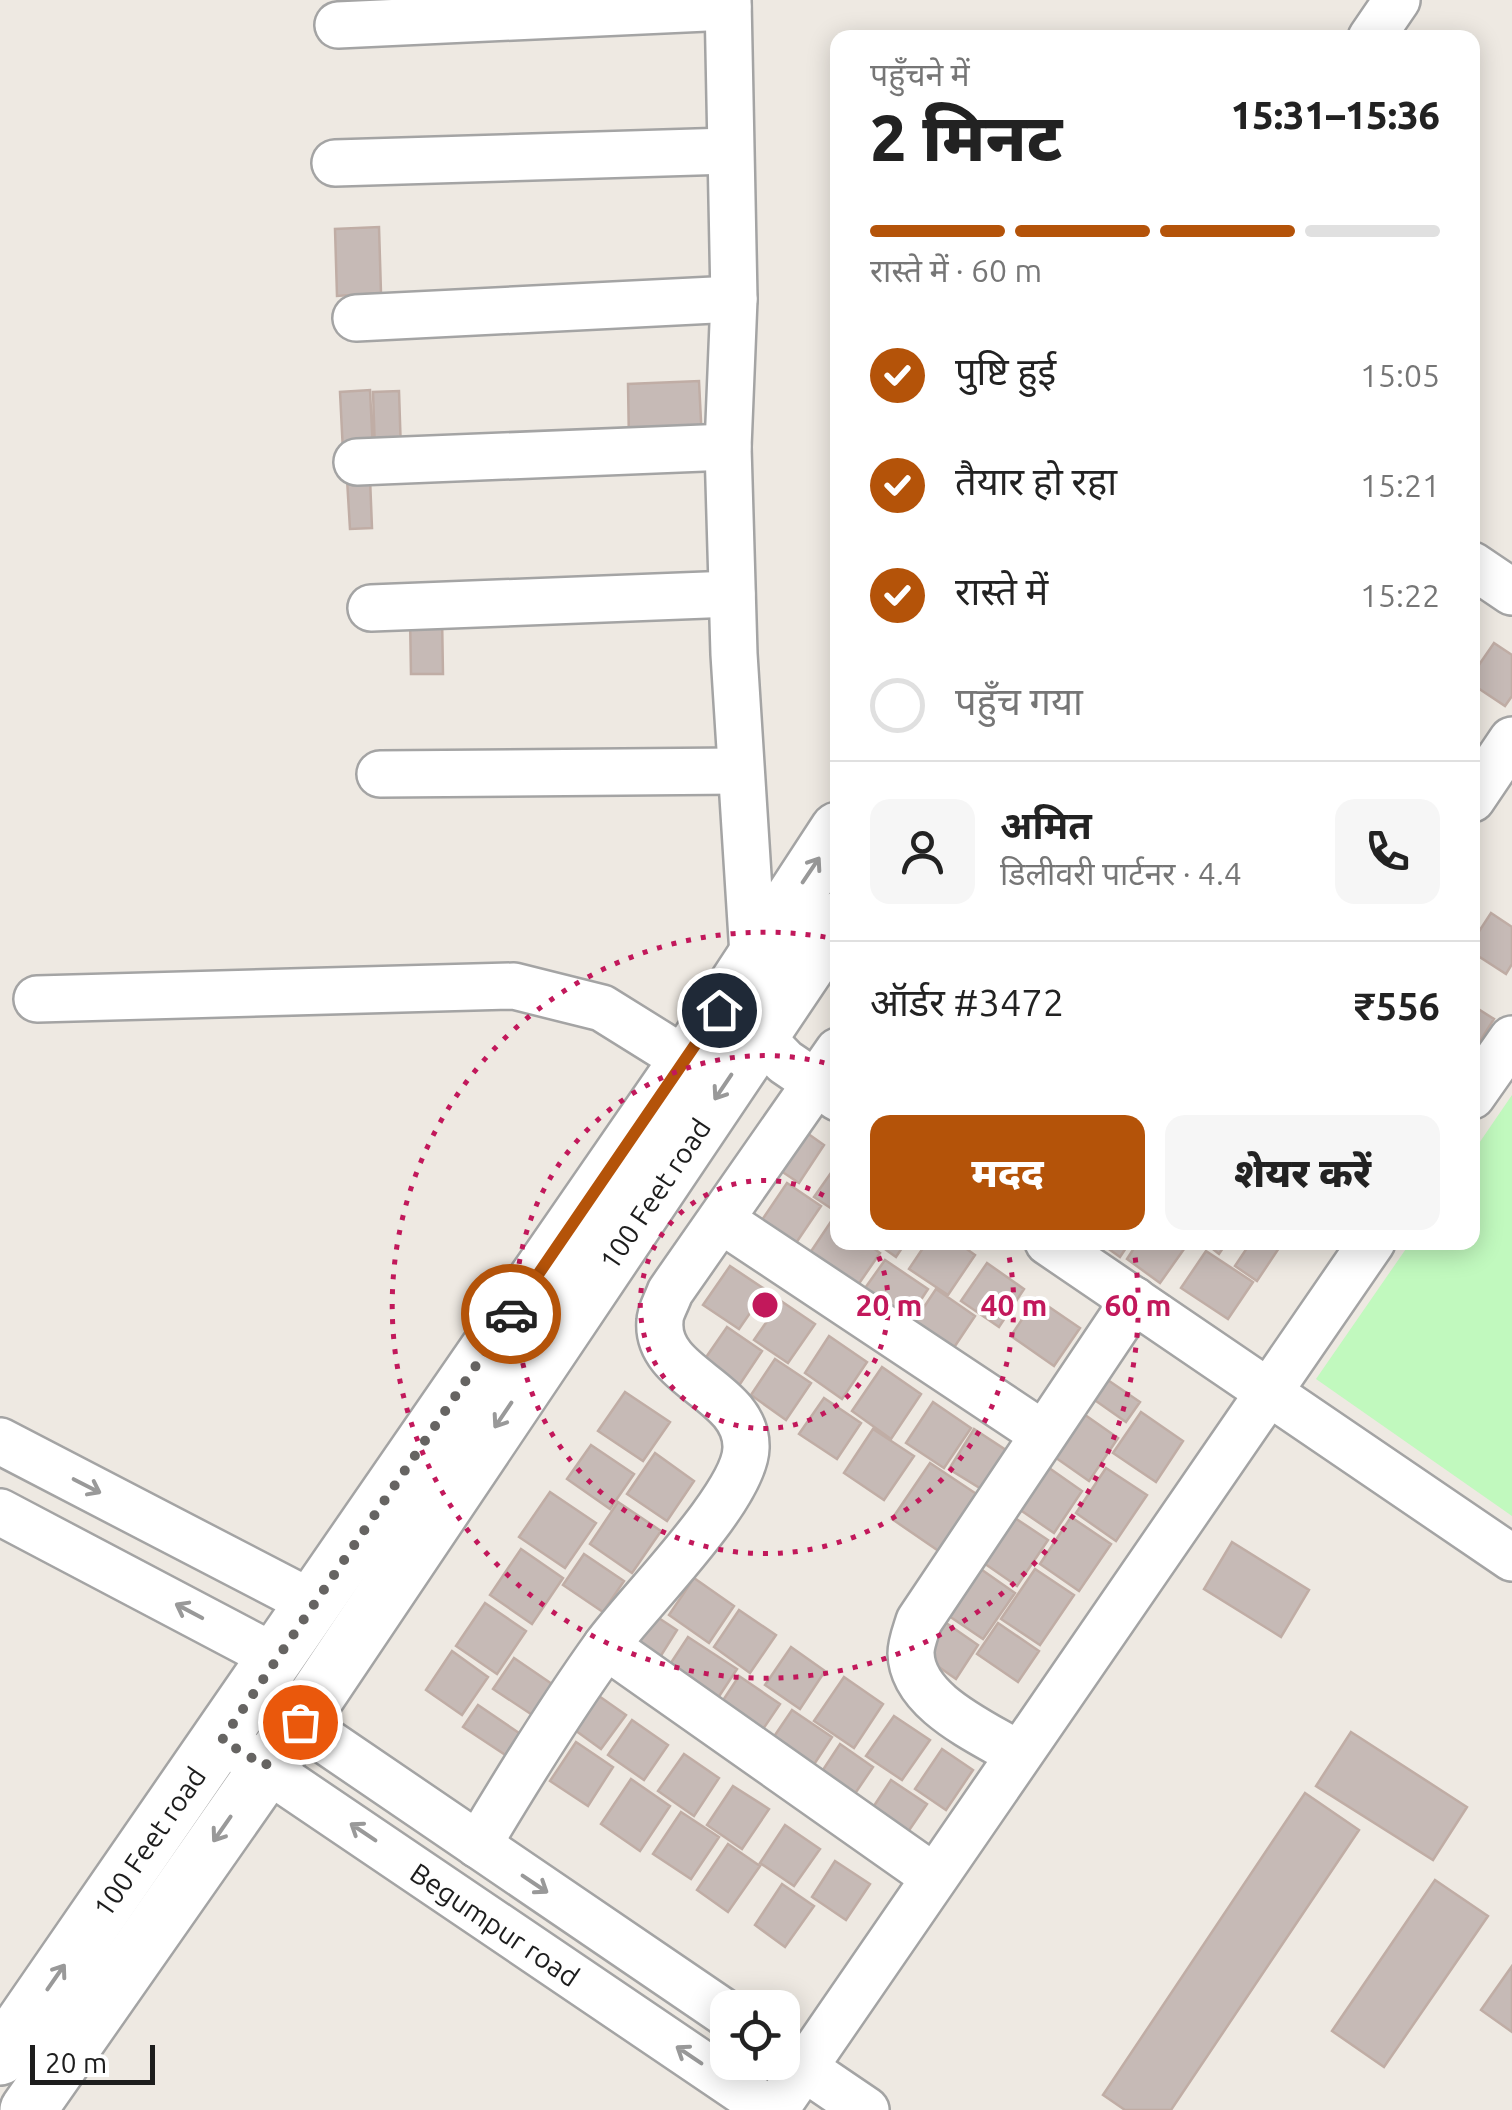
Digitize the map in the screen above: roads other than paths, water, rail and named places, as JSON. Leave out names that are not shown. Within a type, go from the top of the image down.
[{"type":"street","points":[[1376,30],[1397,0]]},
{"type":"street","points":[[338,25],[728,4],[734,299],[728,447],[732,594],[738,771],[758,1034],[784,1062],[830,1078],[670,1292],[660,1320],[663,1343],[682,1367],[726,1403],[742,1428],[746,1449],[738,1474],[720,1505],[606,1646],[478,1845]]},
{"type":"street","points":[[334,163],[728,151]]},
{"type":"street","points":[[356,318],[734,299]]},
{"type":"street","points":[[357,462],[728,447]]},
{"type":"street","points":[[1480,570],[1512,592]]},
{"type":"street","points":[[371,608],[732,594]]},
{"type":"street","points":[[380,774],[738,771]]},
{"type":"street","name":"100 Feet road","points":[[28,2110],[244,1753],[263,1674],[686,1061],[830,842]]},
{"type":"street","name":"100 Feet road","points":[[0,2057],[244,1753],[300,1722],[830,931]]},
{"type":"street","points":[[38,998],[514,986],[574,997],[602,1008],[686,1061]]},
{"type":"street","points":[[1480,1085],[1512,1039]]},
{"type":"street","points":[[721,1220],[1043,1434]]},
{"type":"street","points":[[1060,1250],[1512,1558]]},
{"type":"street","points":[[800,2051],[934,1877],[1268,1392],[1351,1250]]},
{"type":"street","points":[[1018,1754],[938,1703],[920,1678],[911,1654],[919,1622],[1134,1300]]},
{"type":"street","points":[[0,1441],[312,1603]]},
{"type":"street","name":"Begumpur road","points":[[0,1512],[263,1674],[300,1722],[710,2004]]},
{"type":"street","points":[[606,1646],[934,1877]]},
{"type":"street","name":"Begumpur road","points":[[244,1753],[772,2110]]},
{"type":"street","points":[[800,2065],[866,2110]]},
{"type":"street","points":[[772,2110],[785,2080]]}]
